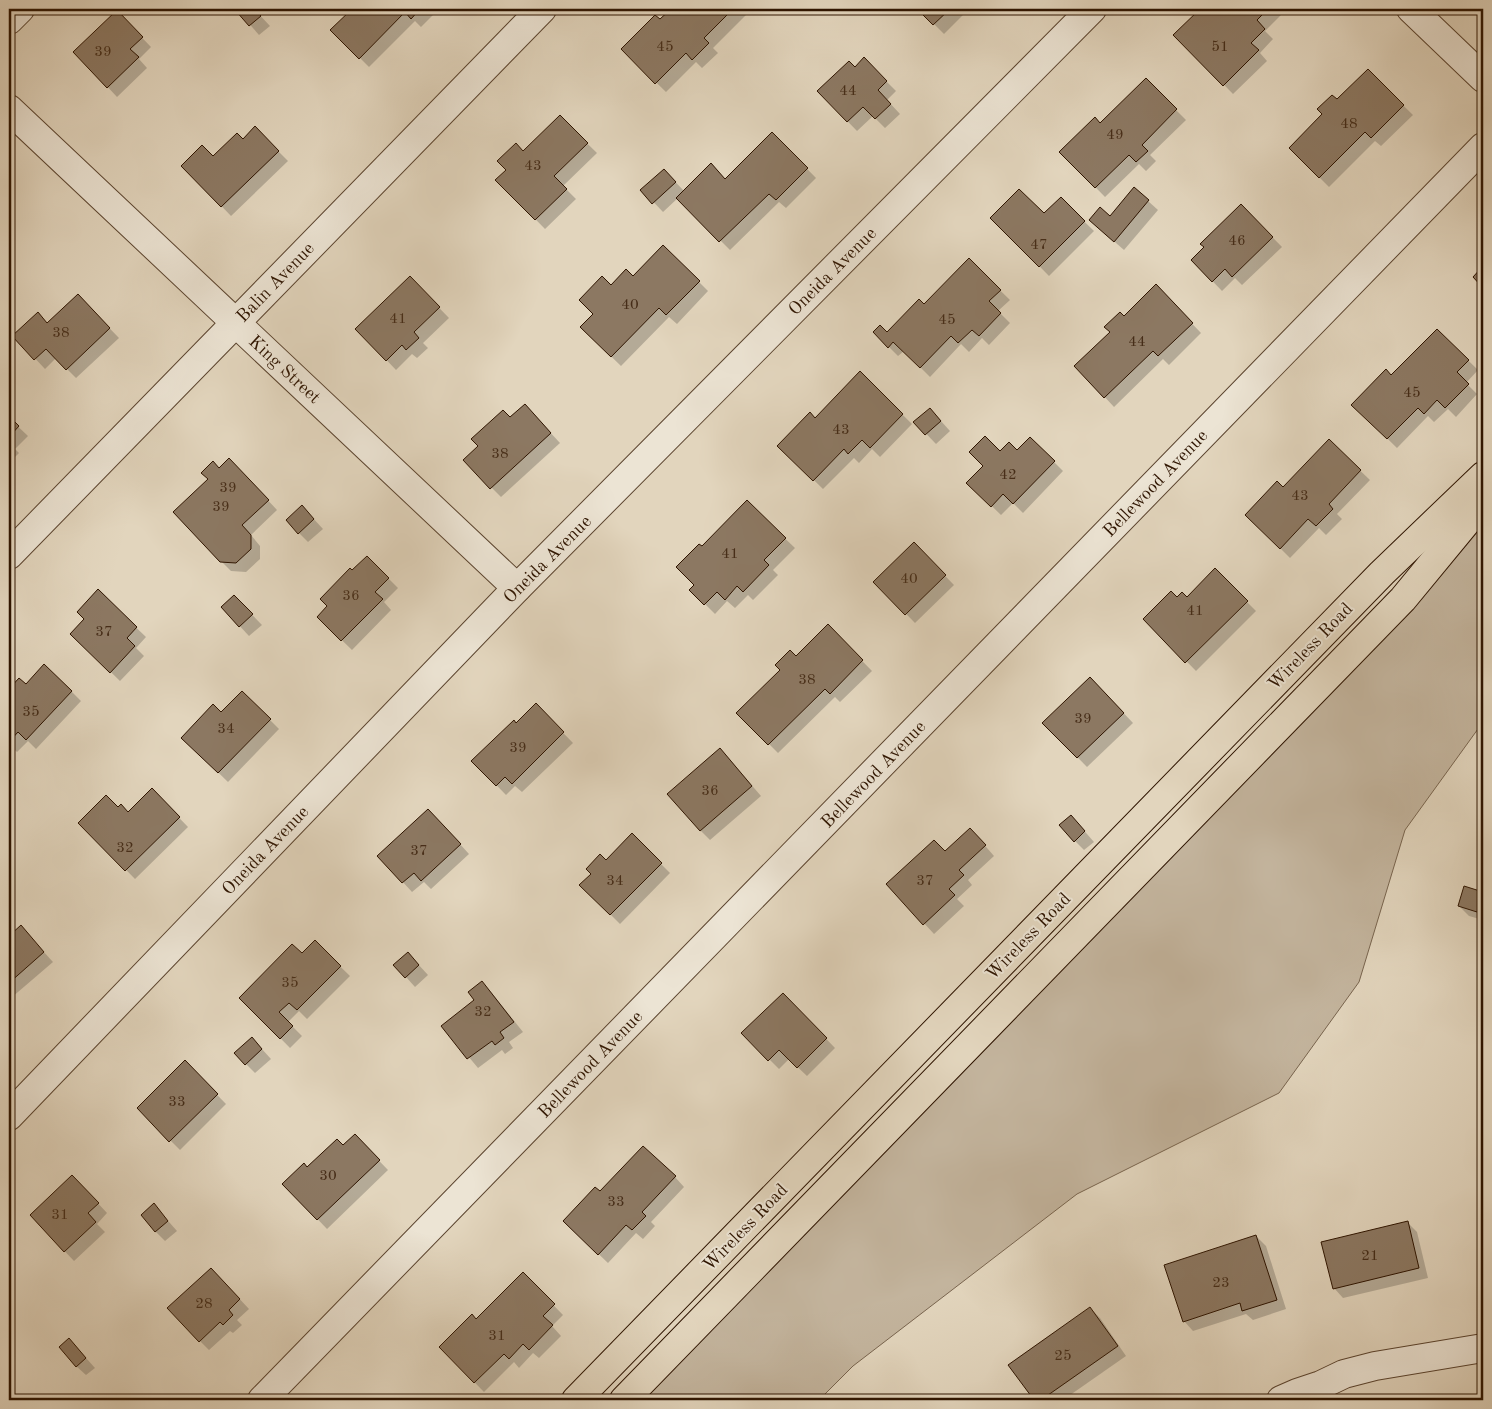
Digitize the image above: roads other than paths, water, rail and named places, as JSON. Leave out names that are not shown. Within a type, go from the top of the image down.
[{"type":"main road","name":"Wireless Road","points":[[576,1400],[1382,573],[1483,476]]},
{"type":"main road","name":"Wireless Road","points":[[624,1400],[1403,599],[1483,502]]},
{"type":"street","points":[[9,20],[20,9]]},
{"type":"street","name":"Balin Avenue","points":[[9,555],[542,9]]},
{"type":"street","name":"Oneida Avenue","points":[[9,1116],[517,588],[1092,9]]},
{"type":"street","points":[[1411,9],[1483,78]]},
{"type":"street","name":"King Street","points":[[9,109],[517,588]]},
{"type":"street","name":"Bellewood Avenue","points":[[262,1400],[1483,147]]},
{"type":"street","points":[[1281,1400],[1344,1374],[1375,1366],[1483,1348]]}]
